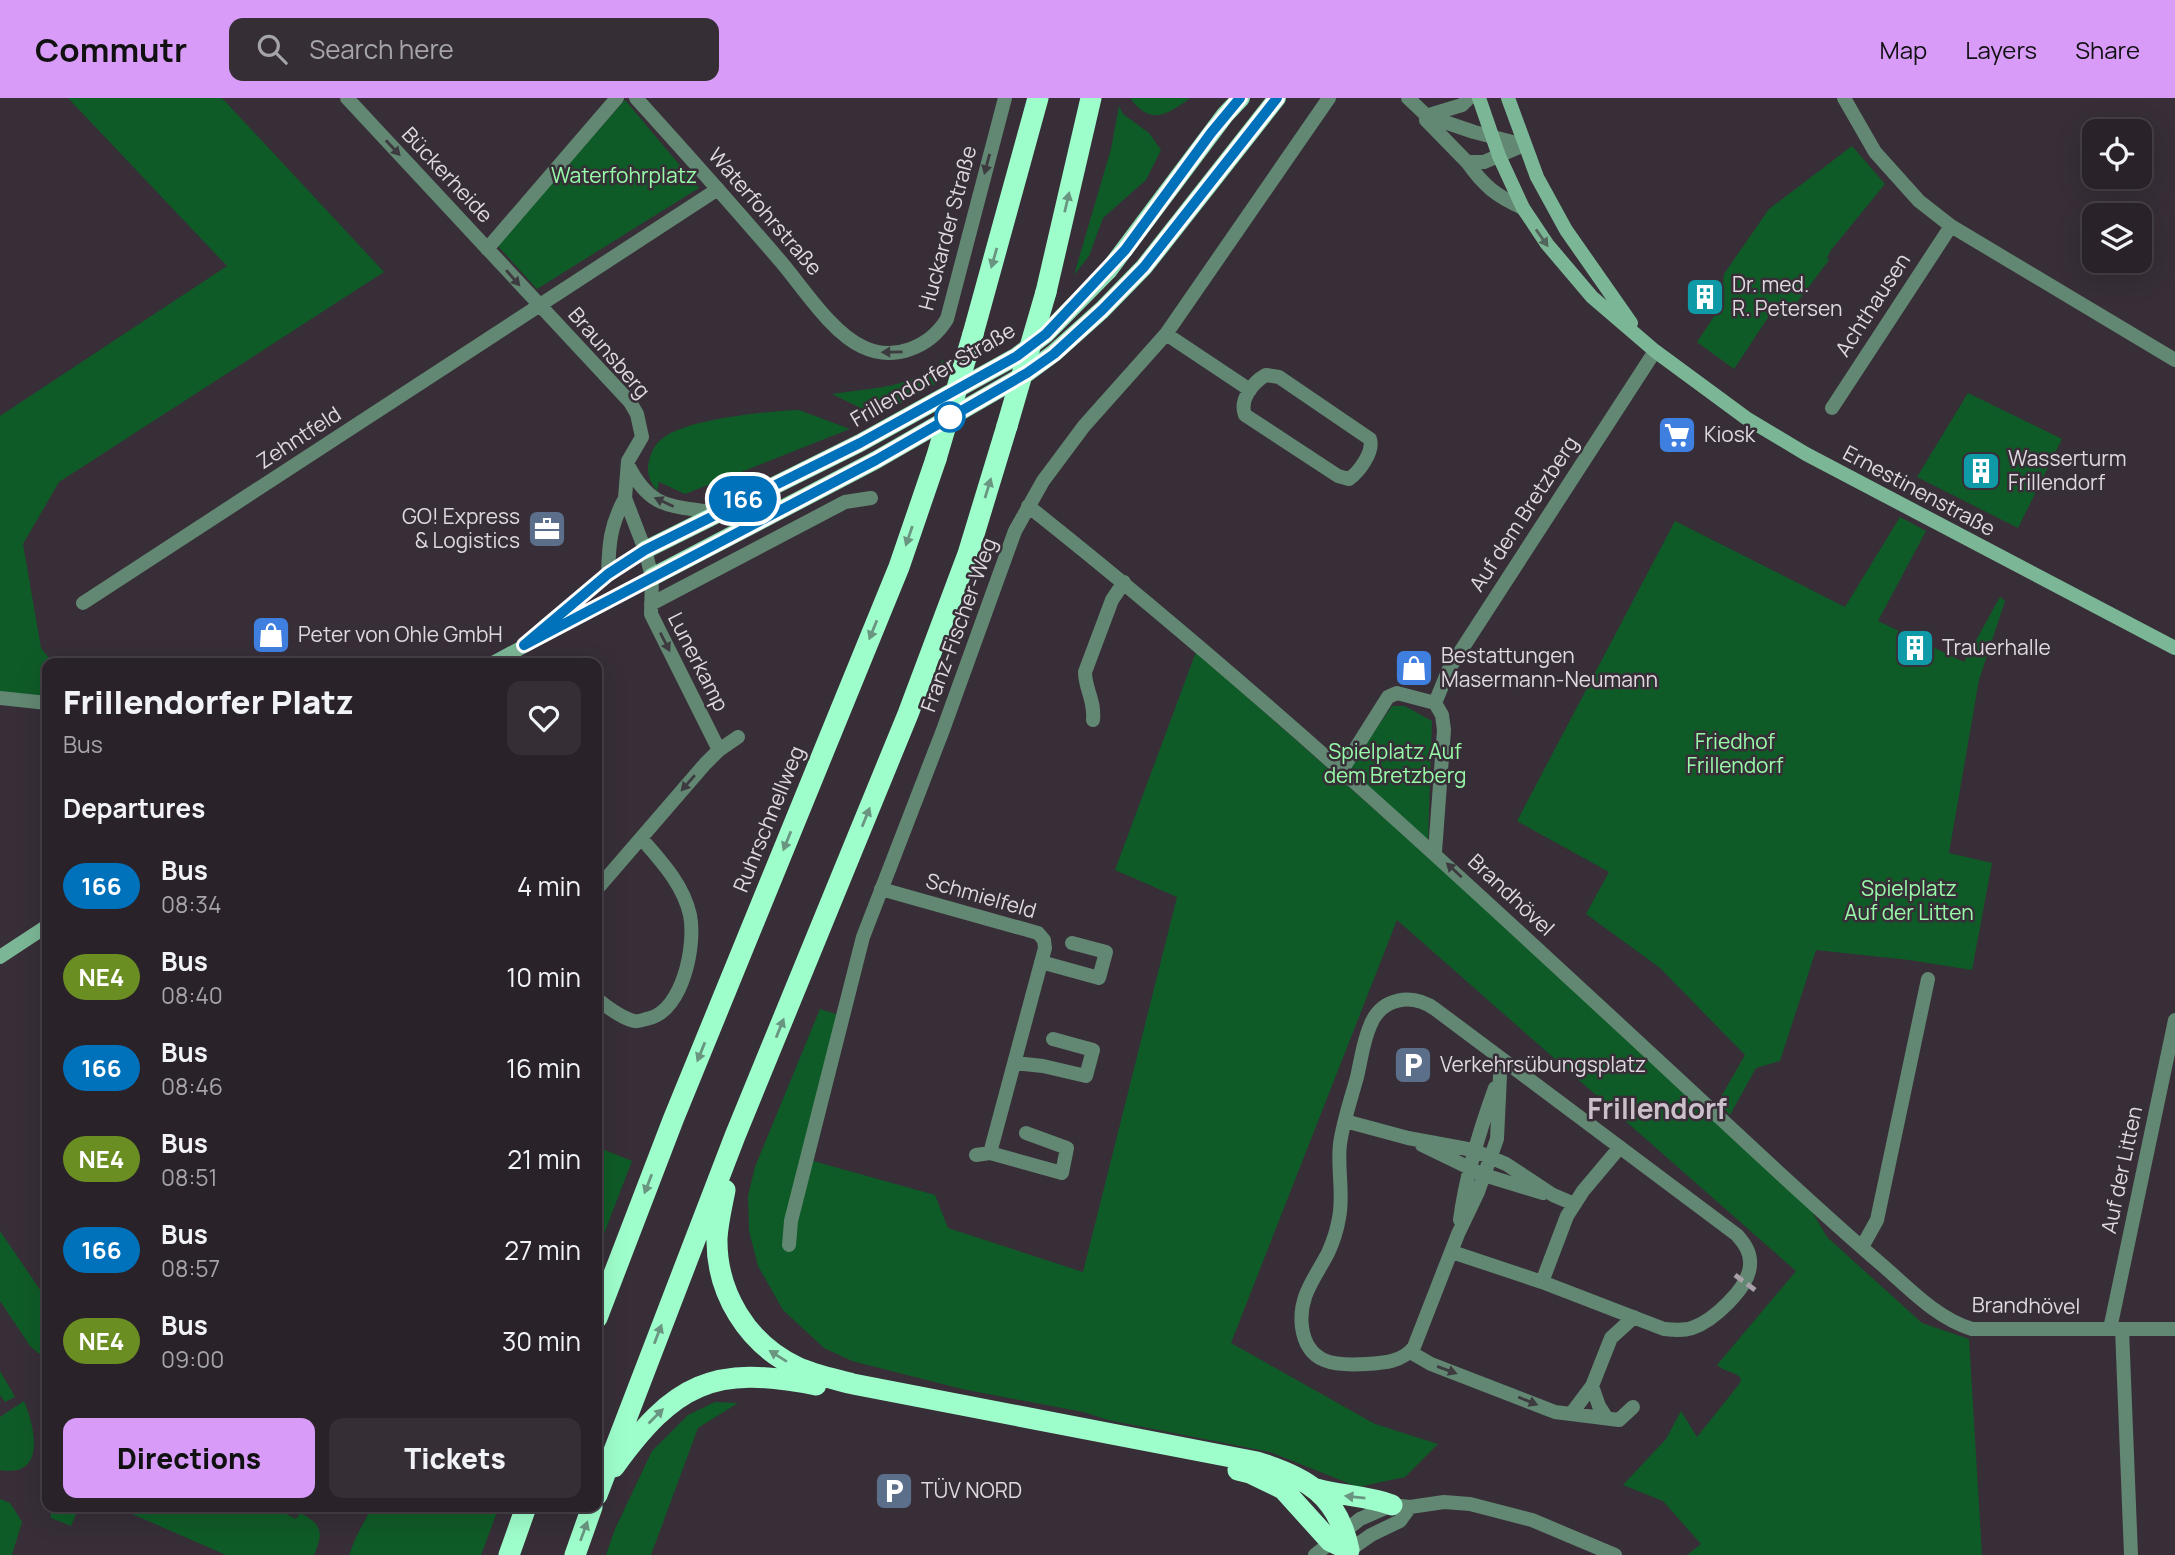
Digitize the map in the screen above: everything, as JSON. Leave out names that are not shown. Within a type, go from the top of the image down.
[{"type":"highway","name":"Ruhrschnellweg","points":[[602,1305],[673,1120],[899,567],[936,459],[1038,98]]},
{"type":"highway","points":[[602,1481],[735,1136],[908,714],[968,554],[1046,292],[1091,98]]},
{"type":"highway","points":[[735,1136],[717,1239],[723,1283],[748,1331],[768,1350],[797,1368],[853,1384],[1257,1462],[1288,1471],[1317,1489],[1401,1506]]},
{"type":"highway","points":[[602,1488],[639,1434],[666,1407],[703,1384],[741,1376],[789,1380],[1250,1473],[1283,1489],[1336,1546]]},
{"type":"highway","points":[[1317,1489],[1336,1546]]},
{"type":"highway","points":[[509,1555],[524,1512]]},
{"type":"highway","points":[[575,1555],[591,1512]]},
{"type":"main road","name":"Frillendorfer Straße","points":[[645,550],[860,443],[1017,356],[1046,334],[1125,250],[1216,126],[1241,98]]},
{"type":"main road","name":"Frillendorfer Straße","points":[[652,578],[876,460],[1027,373],[1054,354],[1144,267],[1277,98]]},
{"type":"main road","name":"Ernestinenstraße","points":[[1479,98],[1499,156],[1523,208],[1547,244],[1592,297],[1655,351],[1746,418],[1806,454],[2175,648]]},
{"type":"main road","name":"Ernestinenstraße","points":[[1508,98],[1537,177],[1566,230],[1628,319],[1655,351]]},
{"type":"main road","points":[[524,645],[608,574],[645,550]]},
{"type":"main road","points":[[502,658],[652,578]]},
{"type":"main road","points":[[0,957],[42,929]]},
{"type":"street","name":"Bückerheide","points":[[347,98],[487,249]]},
{"type":"street","points":[[617,98],[487,249],[538,306],[718,189]]},
{"type":"street","name":"Waterfohrstraße","points":[[636,98],[840,331],[866,349]]},
{"type":"street","name":"Huckarder Straße","points":[[866,349],[882,352],[905,351],[934,335],[947,319],[1005,98]]},
{"type":"street","name":"Franz-Fischer-Weg","points":[[789,1245],[792,1221],[863,937],[943,730],[1015,531],[1043,481],[1084,426],[1166,334],[1329,98]]},
{"type":"street","points":[[1408,98],[1427,116],[1524,145]]},
{"type":"street","points":[[1427,116],[1462,105],[1469,98]]},
{"type":"street","points":[[1844,98],[1875,152],[1919,201],[1951,226],[2175,360]]},
{"type":"street","points":[[1427,116],[1426,120],[1478,178],[1498,197],[1523,208]]},
{"type":"street","points":[[1466,162],[1484,162],[1524,145]]},
{"type":"street","name":"Achthausen","points":[[1832,408],[1951,226]]},
{"type":"street","name":"Braunsberg","points":[[538,306],[621,393],[637,414],[642,437],[628,461],[625,498],[645,550]]},
{"type":"street","name":"Zehntfeld","points":[[83,603],[538,306]]},
{"type":"street","points":[[1166,334],[1250,390]]},
{"type":"street","name":"Auf dem Bretzberg","points":[[1435,703],[1449,669],[1655,351]]},
{"type":"street","points":[[1266,375],[1279,377],[1365,434],[1372,445],[1370,451],[1353,476],[1349,479],[1338,476],[1245,415],[1242,408],[1250,390],[1259,378],[1266,375]]},
{"type":"street","points":[[628,465],[643,488],[667,505],[716,513]]},
{"type":"street","points":[[608,574],[609,538],[615,516],[625,498]]},
{"type":"street","points":[[651,604],[845,502],[871,498]]},
{"type":"street","name":"Brandhövel","points":[[1028,506],[1124,582],[1435,852],[1861,1247],[1938,1313],[1954,1324],[1972,1329],[2175,1329]]},
{"type":"street","name":"Lunerkamp","points":[[645,550],[652,578],[651,614],[719,750]]},
{"type":"street","points":[[1093,720],[1094,706],[1085,680],[1086,672],[1112,600],[1124,582]]},
{"type":"street","points":[[1342,770],[1388,697],[1396,693],[1435,703],[1444,730],[1435,852]]},
{"type":"street","points":[[0,698],[42,702]]},
{"type":"street","name":"Lunerkamp","points":[[602,883],[719,750],[738,737]]},
{"type":"street","points":[[602,1006],[635,1022],[658,1016],[673,1002],[684,975],[691,945],[690,915],[677,881],[641,838]]},
{"type":"street","name":"Schmielfeld","points":[[881,889],[1038,933],[1044,940],[1045,948],[1015,1063],[983,1154],[1062,1173],[1067,1148],[1026,1133]]},
{"type":"street","points":[[1041,962],[1099,978],[1106,952],[1072,943]]},
{"type":"street","points":[[1861,1247],[1877,1220],[1928,979]]},
{"type":"street","points":[[1452,1252],[1542,1282],[1597,1308],[1676,1331],[1698,1325],[1715,1314],[1748,1276],[1751,1262],[1745,1243],[1737,1235],[1427,1003],[1399,999],[1382,1008],[1369,1026],[1345,1121],[1340,1155],[1340,1214],[1329,1251],[1305,1292],[1302,1303],[1307,1346],[1321,1359],[1340,1365],[1391,1361],[1410,1352],[1419,1339],[1436,1301],[1452,1252],[1458,1234],[1497,1139],[1500,1076]]},
{"type":"street","name":"Auf der Litten","points":[[2131,1555],[2116,1329],[2175,1020]]},
{"type":"street","points":[[1015,1063],[1086,1076],[1093,1050],[1053,1039]]},
{"type":"street","points":[[1458,1234],[1473,1150],[1504,1060]]},
{"type":"street","points":[[1345,1121],[1408,1138],[1473,1150],[1506,1164],[1553,1195]]},
{"type":"street","points":[[1408,1138],[1468,1169],[1574,1204]]},
{"type":"street","points":[[1542,1282],[1567,1216],[1619,1147]]},
{"type":"street","points":[[1571,1414],[1592,1385],[1602,1350],[1617,1331],[1634,1317]]},
{"type":"street","points":[[1410,1352],[1431,1364],[1555,1412],[1619,1420],[1633,1407]]},
{"type":"street","points":[[1592,1385],[1606,1417]]},
{"type":"street","points":[[1336,1546],[1360,1519],[1401,1506],[1444,1502],[1506,1511],[1615,1555]]},
{"type":"street","points":[[1336,1546],[1371,1535],[1401,1521],[1401,1506]]},
{"type":"green space","points":[[68,98],[222,98],[384,272],[59,482],[23,544],[41,648],[49,658],[42,658],[42,701],[0,697],[0,416],[227,266]]},
{"type":"green space","points":[[1130,98],[1190,98],[1166,113],[1152,115],[1138,107]]},
{"type":"green space","name":"Waterfohrplatz","points":[[625,100],[699,188],[537,289],[497,245]]},
{"type":"green space","points":[[1119,106],[1123,114],[1149,133],[1161,150],[1146,180],[1103,218],[1089,256],[1074,275],[1111,149]]},
{"type":"green space","points":[[1852,146],[1885,184],[1831,250],[1827,258],[1829,260],[1786,317],[1769,316],[1734,369],[1697,342],[1721,306],[1724,274],[1769,209]]},
{"type":"green space","points":[[944,359],[936,384],[877,416],[832,394],[907,381],[933,369]]},
{"type":"green space","points":[[1968,393],[2062,439],[2018,528],[1917,477]]},
{"type":"green space","points":[[799,410],[850,429],[685,494],[659,482],[657,491],[651,480],[648,465],[652,451],[660,440],[674,431],[728,417]]},
{"type":"green space","name":"Friedhof Frillendorf","points":[[1900,517],[1926,531],[1878,621],[1964,662],[2000,597],[2005,601],[1979,680],[1949,853],[1992,863],[1972,970],[1816,950],[1780,1061],[1756,1068],[1730,1115],[1718,1102],[1745,1055],[1660,968],[1586,914],[1609,872],[1517,821],[1675,521],[1845,607]]},
{"type":"green space","points":[[1196,652],[1443,870],[1810,1208],[1827,1237],[1922,1323],[1969,1339],[1982,1555],[1687,1555],[1701,1544],[1663,1501],[1623,1485],[1666,1439],[1681,1411],[1697,1437],[1740,1383],[1741,1378],[1717,1365],[1796,1271],[1397,920],[1231,1343],[1375,1424],[1438,1444],[1405,1477],[1358,1487],[1270,1452],[962,1389],[852,1361],[824,1348],[783,1310],[758,1266],[749,1231],[748,1196],[755,1167],[820,1009],[839,1015],[806,1159],[935,1195],[948,1228],[1083,1272],[1177,897],[1115,870]]},
{"type":"green space","name":"Spielplatz Auf dem Bretzberg","points":[[1392,706],[1405,706],[1432,721],[1428,843],[1347,771]]},
{"type":"green space","points":[[602,1149],[632,1161],[602,1239]]},
{"type":"green space","points":[[0,1231],[42,1293],[42,1354],[30,1346],[0,1301]]},
{"type":"green space","points":[[0,1371],[15,1397],[5,1402],[0,1395]]},
{"type":"green space","points":[[24,1401],[34,1436],[31,1459],[25,1466],[15,1470],[0,1470],[0,1417]]},
{"type":"green space","points":[[715,1402],[738,1403],[698,1428],[651,1555],[606,1555],[615,1529],[652,1451],[688,1415]]},
{"type":"green space","points":[[0,1499],[10,1503],[22,1522],[12,1555],[0,1555]]},
{"type":"green space","points":[[50,1512],[77,1512],[71,1526],[51,1518]]},
{"type":"green space","points":[[127,1512],[282,1512],[296,1519],[300,1513],[313,1521],[319,1529],[320,1535],[314,1555],[226,1555]]},
{"type":"green space","points":[[369,1512],[497,1512],[481,1555],[349,1555]]},
{"type":"railway","points":[[1735,1275],[1759,1293]]},
{"type":"bus line","name":"166","points":[[1240,98],[1108,271],[1046,334],[1017,356],[860,443],[645,550],[608,574],[524,645],[876,460],[1027,373],[1054,354],[1144,267],[1277,98]]},
{"type":"place","name":"Dr. med. R. Petersen","points":[[1705,297]]},
{"type":"place","name":"Kiosk","points":[[1677,435]]},
{"type":"place","name":"Wasserturm Frillendorf","points":[[1981,471]]},
{"type":"place","name":"GO! Express & Logistics","points":[[547,529]]},
{"type":"place","name":"Peter von Ohle GmbH","points":[[271,635]]},
{"type":"place","name":"Trauerhalle","points":[[1915,648]]},
{"type":"place","name":"Bestattungen Masermann-Neumann","points":[[1414,668]]},
{"type":"place","name":"Verkehrsübungsplatz","points":[[1413,1065]]},
{"type":"place","name":"TÜV NORD","points":[[894,1491]]},
{"type":"district","name":"Frillendorf","points":[[1657,1109]]},
{"type":"park label","name":"Spielplatz Auf der Litten","points":[[1909,901]]}]
